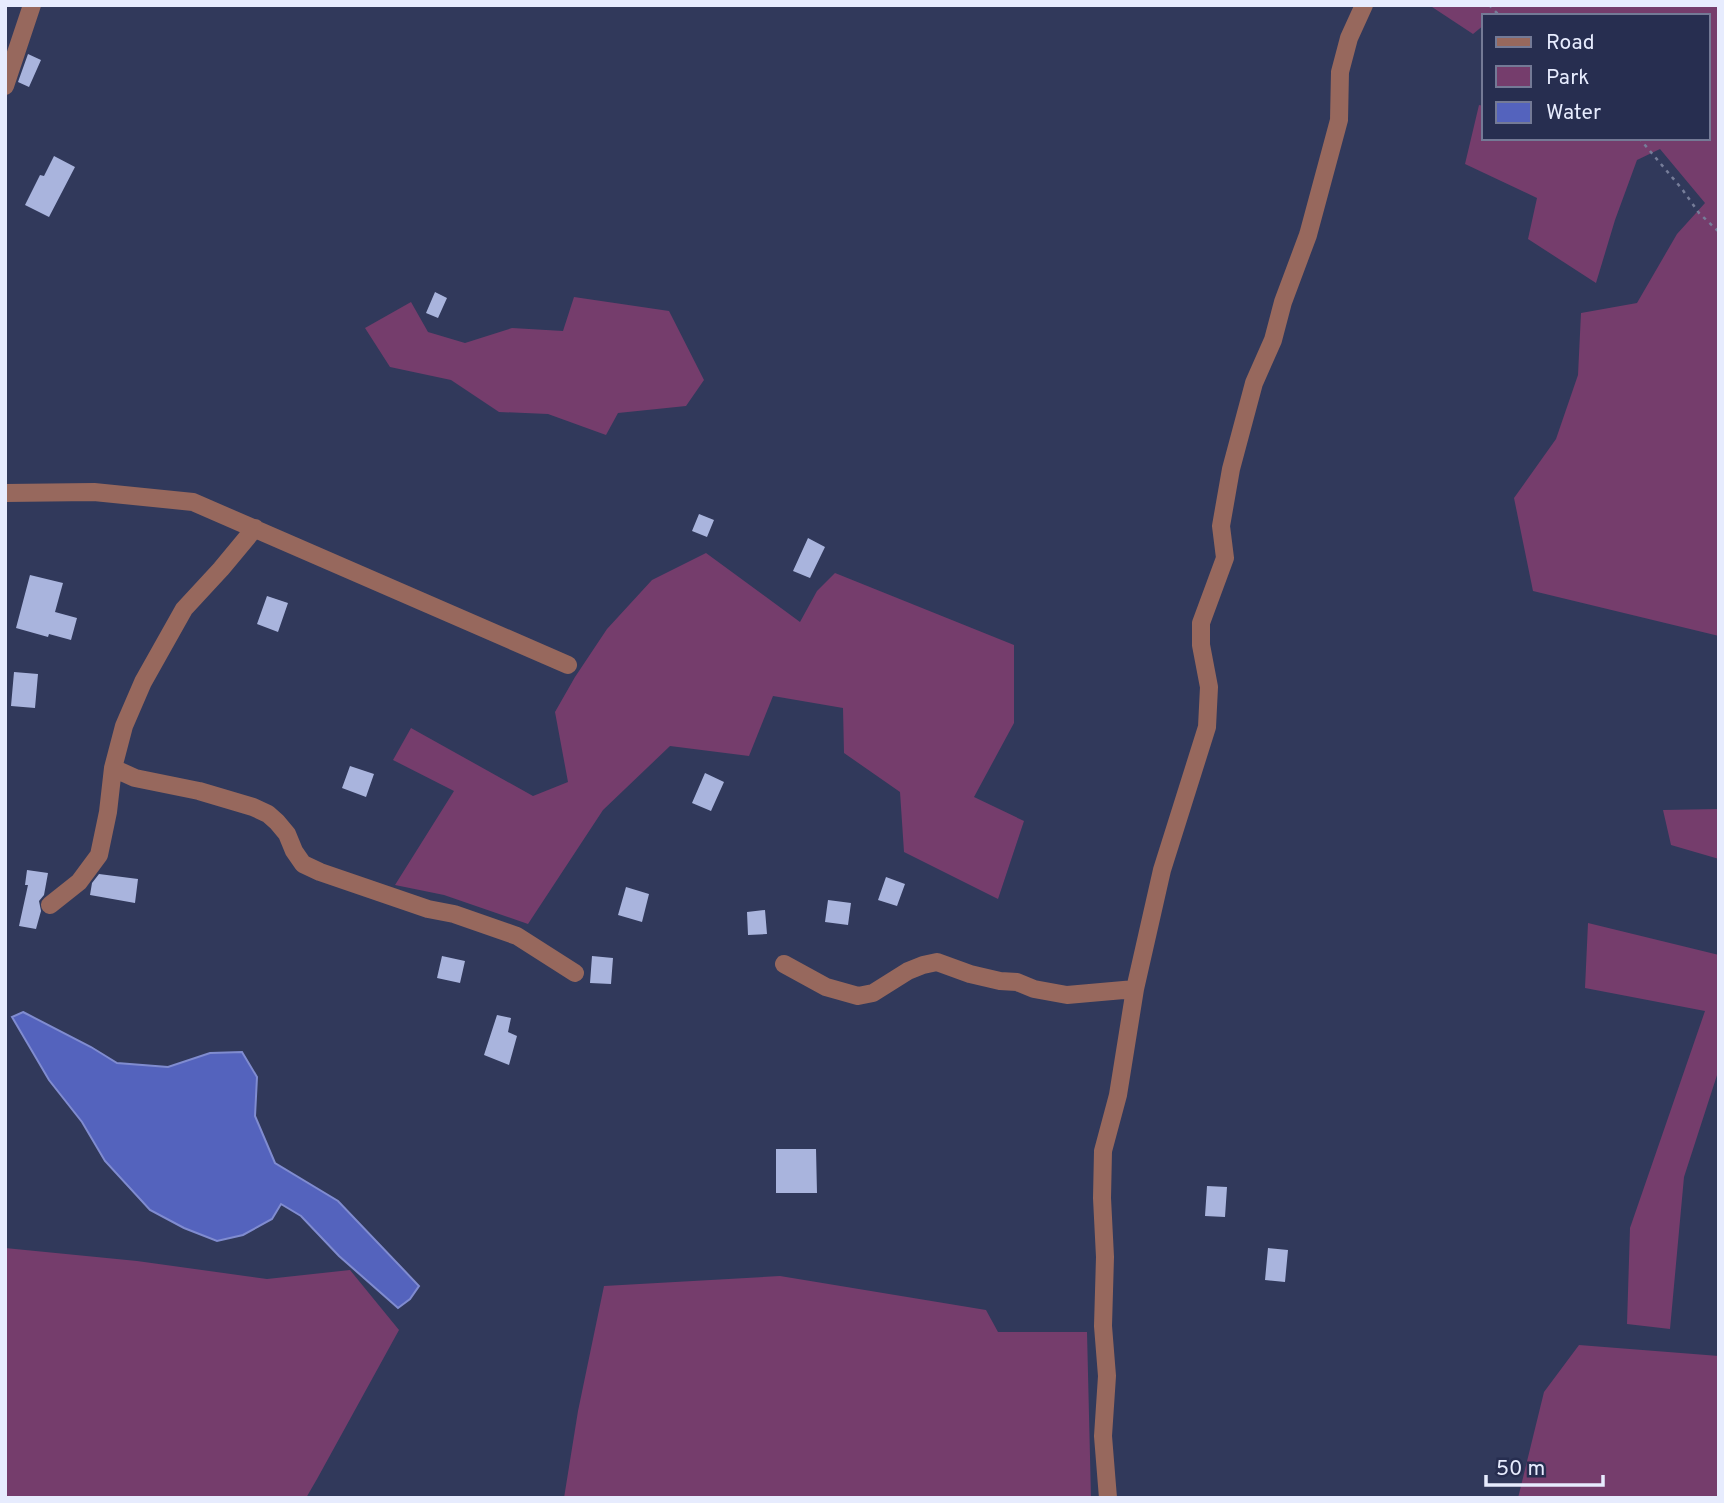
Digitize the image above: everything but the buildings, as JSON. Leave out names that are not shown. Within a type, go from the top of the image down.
[{"type":"street","points":[[5,86],[32,5]]},
{"type":"street","points":[[1108,1498],[1103,1436],[1107,1376],[1104,1326],[1103,1152],[1118,1095],[1135,989],[1162,870],[1207,727],[1209,687],[1201,645],[1201,623],[1225,558],[1222,526],[1231,469],[1254,383],[1273,340],[1283,302],[1308,235],[1339,120],[1339,72],[1349,38],[1364,5]]},
{"type":"street","points":[[5,493],[94,492],[193,502],[568,665]]},
{"type":"street","points":[[50,905],[79,883],[99,855],[113,768],[124,726],[138,693],[184,609],[255,528]]},
{"type":"street","points":[[113,768],[135,778],[199,791],[253,807],[277,822],[303,864],[428,909],[454,914],[517,936],[575,973]]},
{"type":"street","points":[[784,964],[827,987],[858,996],[873,993],[908,971],[937,962],[970,974],[1017,982],[1034,989],[1067,995],[1135,989]]},
{"type":"path","points":[[1641,140],[1699,213],[1719,232]]},
{"type":"green space","points":[[1429,5],[1719,5],[1719,636],[1533,591],[1514,498],[1556,439],[1578,375],[1581,313],[1637,303],[1677,234],[1705,203],[1660,149],[1637,160],[1596,283],[1528,239],[1537,198],[1465,164],[1479,105],[1482,106],[1482,140],[1710,140],[1710,14],[1482,14],[1482,27],[1473,34]]},
{"type":"green space","points":[[574,297],[669,311],[704,380],[686,406],[618,413],[606,435],[548,414],[499,412],[451,380],[390,367],[365,328],[411,302],[428,332],[465,343],[512,328],[563,331]]},
{"type":"green space","points":[[706,553],[800,622],[817,591],[835,573],[1014,645],[1014,723],[974,797],[1024,821],[998,899],[904,852],[900,792],[844,753],[843,708],[773,696],[749,756],[670,746],[603,810],[528,924],[444,895],[395,885],[454,791],[393,760],[411,728],[533,796],[568,782],[555,712],[575,677],[607,629],[652,580]]},
{"type":"green space","points":[[1719,809],[1719,859],[1671,845],[1663,810]]},
{"type":"green space","points":[[1588,923],[1719,955],[1719,1069],[1684,1177],[1670,1329],[1627,1324],[1630,1228],[1705,1011],[1585,988]]},
{"type":"green space","points":[[5,1248],[137,1261],[267,1279],[350,1270],[399,1330],[306,1498],[5,1498]]},
{"type":"green space","points":[[780,1276],[986,1310],[998,1332],[1087,1332],[1091,1498],[564,1498],[578,1411],[604,1286]]},
{"type":"green space","points":[[1579,1345],[1719,1356],[1719,1498],[1518,1498],[1544,1392]]},
{"type":"water","points":[[23,1012],[117,1063],[168,1067],[210,1053],[242,1052],[257,1077],[255,1116],[275,1163],[338,1201],[419,1286],[410,1299],[398,1308],[339,1256],[301,1216],[281,1204],[272,1219],[243,1235],[217,1241],[150,1210],[105,1161],[82,1122],[49,1080],[12,1017]]}]
